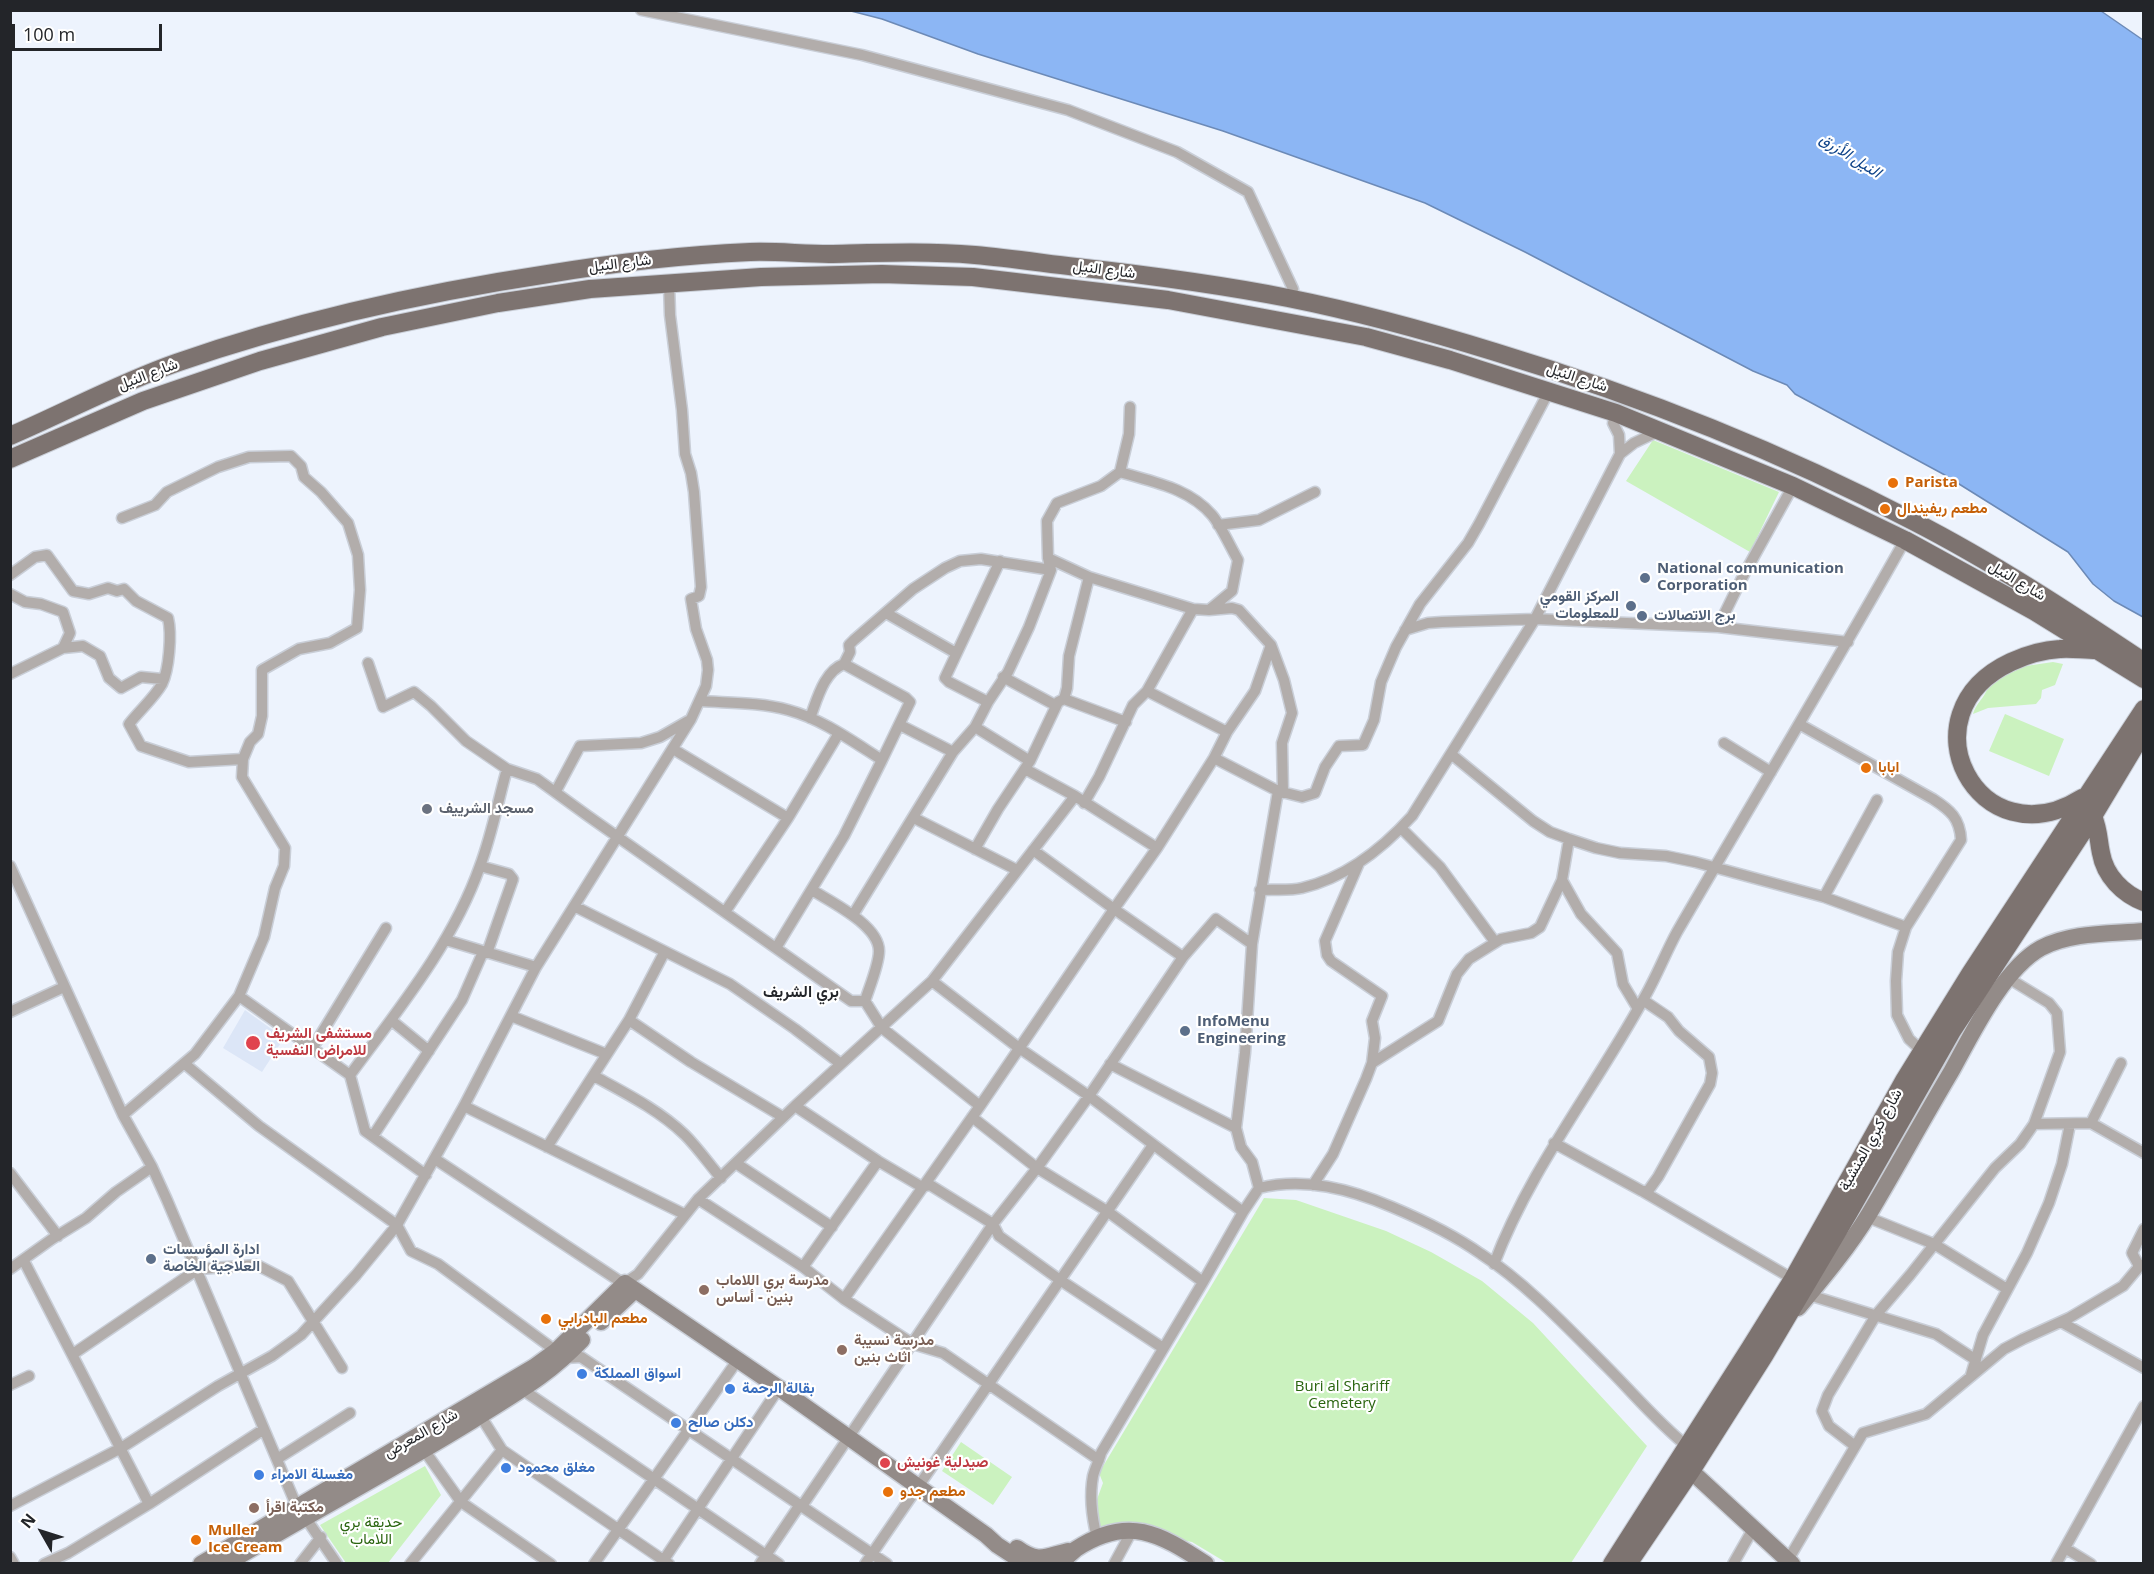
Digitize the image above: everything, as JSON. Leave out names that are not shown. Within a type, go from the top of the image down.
[{"type":"main road","name":"شارع النيل","points":[[10,435],[128,381],[176,363],[310,322],[378,305],[501,281],[588,267],[759,252],[973,255],[1176,279],[1290,298],[1446,338],[1552,369],[1650,403],[1808,469],[1923,526],[2044,597],[2144,662]]},
{"type":"main road","points":[[759,252],[763,269],[761,277]]},
{"type":"main road","points":[[792,253],[787,266],[792,276]]},
{"type":"main road","name":"شارع النيل","points":[[10,459],[143,401],[260,361],[382,327],[498,303],[590,289],[761,277],[882,274],[973,277],[1168,300],[1366,337],[1450,360],[1616,412],[1793,486],[1905,540],[2034,611],[2144,679]]},
{"type":"main road","points":[[1168,300],[1176,294],[1178,283],[1176,279]]},
{"type":"main road","points":[[1206,306],[1204,297],[1213,285]]},
{"type":"main road","points":[[2086,796],[2066,809],[2044,815],[2023,814],[2004,809],[1985,798],[1963,769],[1958,750],[1957,732],[1961,714],[1969,696],[1986,676],[2000,667],[2038,652],[2060,648],[2098,650]]},
{"type":"main road","name":"شارع كبري المنشية","points":[[1612,1563],[1688,1447],[1792,1279],[1922,1051],[1970,974],[2086,796],[2141,720]]},
{"type":"main road","name":"شارع كبري المنشية","points":[[1628,1563],[1691,1471],[1783,1324],[1952,1032],[2093,816],[2141,720]]},
{"type":"main road","points":[[2093,816],[2099,830],[2101,855],[2108,873],[2122,890],[2144,902]]},
{"type":"main road","points":[[1783,1324],[1822,1280],[1867,1216],[1973,1033],[2008,978],[2028,957],[2055,941],[2144,931]]},
{"type":"main road","points":[[630,1283],[997,1545],[1026,1563]]},
{"type":"main road","name":"شارع المعرض","points":[[201,1563],[424,1450],[523,1390],[630,1283]]},
{"type":"main road","name":"شارع المعرض","points":[[226,1563],[308,1508],[534,1367],[561,1354]]},
{"type":"main road","points":[[1691,1471],[1790,1562]]},
{"type":"main road","points":[[1058,1563],[1097,1538],[1133,1529],[1166,1540],[1206,1563]]},
{"type":"main road","points":[[986,1535],[1004,1539],[1033,1558],[1075,1550]]},
{"type":"street","points":[[641,10],[874,58],[1068,110],[1177,152],[1248,192],[1293,289],[1290,298]]},
{"type":"street","points":[[10,1506],[121,1448],[240,1373],[272,1356],[301,1335],[356,1275],[397,1225],[465,1106],[536,967],[691,719],[706,686],[708,670],[707,660],[696,629],[691,599],[699,596],[701,587],[694,492],[685,454],[670,315],[669,284]]},
{"type":"street","points":[[1214,758],[1280,792],[1302,797],[1316,793],[1325,767],[1339,746],[1363,745],[1374,720],[1387,665],[1405,630],[1420,604],[1468,543],[1549,391]]},
{"type":"street","points":[[853,915],[953,752],[975,727],[1018,653],[1050,570],[1047,521],[1058,503],[1101,486],[1120,472],[1130,434],[1130,407]]},
{"type":"street","points":[[1616,412],[1613,423],[1619,435],[1620,454]]},
{"type":"street","points":[[1260,890],[1300,888],[1329,879],[1359,862],[1401,828],[1416,809],[1535,619],[1620,454],[1634,443],[1661,430]]},
{"type":"street","points":[[122,518],[155,505],[167,492],[218,467],[249,457],[291,456],[301,466],[304,477],[321,492],[348,523],[358,555],[360,590],[357,628],[330,643],[299,649],[262,670],[262,716],[258,734],[250,742],[243,759],[242,777],[285,848],[284,866],[275,888],[264,937],[238,996],[218,1025],[185,1064],[123,1115]]},
{"type":"street","points":[[1120,472],[1182,491],[1213,515],[1238,560],[1232,591],[1209,610]]},
{"type":"street","points":[[1718,627],[1742,578],[1793,486]]},
{"type":"street","points":[[1218,525],[1259,519],[1315,492]]},
{"type":"street","points":[[1494,1264],[1503,1240],[1554,1143],[1641,1004],[1676,934],[1848,642],[1905,540]]},
{"type":"street","points":[[10,575],[36,557],[47,555],[73,591],[89,594],[108,588],[117,591],[124,589],[136,601],[168,618],[170,625],[168,658],[162,683],[129,724],[141,746],[189,762],[243,759]]},
{"type":"street","points":[[1048,558],[1089,577],[1193,609],[1232,608],[1239,610],[1270,645],[1284,680],[1292,713],[1282,743],[1280,792],[1260,890],[1252,944],[1245,1053],[1236,1128],[1240,1147],[1252,1162],[1259,1188]]},
{"type":"street","points":[[810,718],[824,683],[836,667],[844,664],[850,652],[849,645],[913,589],[945,568],[960,561],[981,559],[1050,570]]},
{"type":"street","points":[[988,702],[945,678],[1000,561]]},
{"type":"street","points":[[975,849],[998,809],[1028,765],[1067,688],[1069,656],[1089,577]]},
{"type":"street","points":[[10,594],[25,602],[41,603],[63,612],[70,633],[63,648]]},
{"type":"street","points":[[435,1160],[630,1283],[698,1199],[737,1164],[783,1117],[932,981],[1033,850],[1099,777],[1133,705],[1147,691],[1193,609]]},
{"type":"street","points":[[886,613],[956,653]]},
{"type":"street","points":[[1405,630],[1428,623],[1535,619],[1718,627],[1848,642]]},
{"type":"street","points":[[844,1299],[980,1106],[1156,848],[1214,758],[1227,732],[1255,691],[1270,645]]},
{"type":"street","points":[[10,674],[63,648],[83,646],[100,656],[109,678],[121,688],[141,677],[162,679],[162,683]]},
{"type":"street","points":[[368,663],[383,707],[414,692],[466,741],[507,769],[528,775],[556,791],[851,1001],[865,1001]]},
{"type":"street","points":[[776,948],[844,836],[910,704],[908,700],[844,664]]},
{"type":"street","points":[[1003,677],[1060,702],[1126,722]]},
{"type":"street","points":[[1147,691],[1227,732]]},
{"type":"street","points":[[700,701],[787,709],[839,733],[882,760]]},
{"type":"street","points":[[556,791],[580,746],[641,743],[660,737],[691,719]]},
{"type":"street","points":[[1799,724],[1951,810],[1961,827],[1961,840],[1906,927],[1898,952],[1897,1016],[1909,1039],[1922,1051]]},
{"type":"street","points":[[900,725],[953,752]]},
{"type":"street","points":[[975,727],[1028,765],[1156,848]]},
{"type":"street","points":[[725,912],[788,818],[839,733]]},
{"type":"street","points":[[1724,743],[1772,772]]},
{"type":"street","points":[[673,749],[788,818]]},
{"type":"street","points":[[1451,754],[1533,821],[1569,840],[1620,853],[1680,858],[1824,897],[1906,927]]},
{"type":"street","points":[[350,1075],[446,940],[480,866],[507,769]]},
{"type":"street","points":[[1824,897],[1877,800]]},
{"type":"street","points":[[914,818],[1017,870]]},
{"type":"street","points":[[1401,828],[1440,867],[1495,942]]},
{"type":"street","points":[[1372,1063],[1438,1021],[1456,974],[1469,959],[1495,942],[1531,933],[1540,927],[1562,880],[1569,840]]},
{"type":"street","points":[[1033,850],[1183,957]]},
{"type":"street","points":[[1313,1185],[1333,1154],[1372,1063],[1375,1038],[1372,1021],[1382,996],[1331,961],[1327,955],[1325,941],[1359,862]]},
{"type":"street","points":[[10,866],[123,1115],[152,1167],[198,1269],[277,1459],[308,1508],[321,1538],[337,1563]]},
{"type":"street","points":[[373,1136],[462,1000],[485,953],[513,879],[509,873],[480,866]]},
{"type":"street","points":[[1562,880],[1581,914],[1617,954],[1623,984],[1641,1004],[1668,1017],[1680,1031],[1710,1057],[1712,1072],[1710,1084],[1658,1178],[1648,1191],[1642,1191]]},
{"type":"street","points":[[812,890],[853,915],[873,935],[879,950],[865,1001],[882,1028],[980,1106]]},
{"type":"street","points":[[574,906],[730,984],[841,1064]]},
{"type":"street","points":[[763,1559],[850,1438],[878,1392],[993,1224],[1089,1096],[1183,957],[1216,920],[1252,944]]},
{"type":"street","points":[[312,1049],[386,928]]},
{"type":"street","points":[[446,940],[536,967]]},
{"type":"street","points":[[547,1147],[629,1020],[664,953]]},
{"type":"street","points":[[1855,1446],[1829,1426],[1822,1411],[1828,1395],[1876,1315],[1995,1168],[2020,1144],[2034,1124],[2060,1052],[2057,1013],[2049,1003],[2008,978]]},
{"type":"street","points":[[932,981],[1019,1048],[1089,1096],[1243,1212]]},
{"type":"street","points":[[10,1012],[64,987]]},
{"type":"street","points":[[238,996],[350,1075],[365,1131],[426,1175]]},
{"type":"street","points":[[511,1016],[606,1054]]},
{"type":"street","points":[[391,1020],[429,1051]]},
{"type":"street","points":[[629,1020],[691,1062],[783,1117]]},
{"type":"street","points":[[2091,1123],[2121,1063]]},
{"type":"street","points":[[185,1064],[259,1126],[397,1225],[411,1251],[438,1264],[561,1354],[581,1357],[887,1563]]},
{"type":"street","points":[[1110,1064],[1236,1128]]},
{"type":"street","points":[[594,1076],[628,1094],[686,1135],[722,1178]]},
{"type":"street","points":[[465,1106],[684,1214]]},
{"type":"street","points":[[795,1106],[878,1161],[922,1187],[930,1185],[993,1224],[999,1236],[1060,1280],[1163,1348]]},
{"type":"street","points":[[972,1117],[1037,1168],[1107,1211],[1203,1282]]},
{"type":"street","points":[[2034,1124],[2091,1123],[2144,1153]]},
{"type":"street","points":[[1971,1376],[1983,1335],[2049,1203],[2062,1164],[2070,1124]]},
{"type":"street","points":[[1554,1143],[1642,1191],[1792,1279]]},
{"type":"street","points":[[865,1563],[919,1488],[987,1384],[1153,1145]]},
{"type":"street","points":[[803,1267],[878,1161]]},
{"type":"street","points":[[737,1164],[832,1227]]},
{"type":"street","points":[[10,1269],[86,1218],[116,1192],[152,1167]]},
{"type":"street","points":[[10,1173],[58,1236]]},
{"type":"street","points":[[1097,1538],[1092,1520],[1094,1476],[1113,1431],[1259,1188],[1286,1183],[1339,1188],[1362,1194],[1421,1220],[1483,1255],[1554,1314],[1646,1410],[1688,1447]]},
{"type":"street","points":[[698,1199],[803,1267],[844,1299],[913,1344],[943,1353],[1099,1460]]},
{"type":"street","points":[[1867,1216],[1934,1244],[2007,1289]]},
{"type":"street","points":[[1790,1562],[1863,1433],[1926,1414],[2004,1349],[2101,1301],[2122,1286],[2141,1265],[2133,1253],[2144,1229]]},
{"type":"street","points":[[24,1261],[149,1504]]},
{"type":"street","points":[[73,1354],[198,1269],[257,1265],[288,1281],[342,1368]]},
{"type":"street","points":[[1809,1295],[1936,1334],[1976,1360]]},
{"type":"street","points":[[2061,1322],[2144,1368]]},
{"type":"street","points":[[594,1563],[737,1361]]},
{"type":"street","points":[[10,1385],[29,1376]]},
{"type":"street","points":[[480,1415],[502,1450],[665,1562],[730,1459],[779,1388]]},
{"type":"street","points":[[523,1390],[699,1509],[763,1559],[779,1563]]},
{"type":"street","points":[[2056,1563],[2144,1407]]},
{"type":"street","points":[[277,1459],[350,1413]]},
{"type":"street","points":[[44,1563],[68,1553],[149,1504],[264,1429]]},
{"type":"street","points":[[424,1450],[461,1502],[551,1563]]},
{"type":"street","points":[[410,1563],[502,1450]]},
{"type":"street","points":[[1114,1563],[1133,1529]]},
{"type":"street","points":[[1733,1563],[1753,1529]]},
{"type":"street","points":[[300,1563],[321,1538]]},
{"type":"street","points":[[2065,1548],[2091,1563]]},
{"type":"street","points":[[10,1557],[14,1563]]},
{"type":"shaded area","name":"مستشفى الشريف للامراض النفسية","points":[[245,1010],[284,1038],[262,1072],[223,1048]]},
{"type":"green space","points":[[1653,440],[1779,492],[1750,552],[1626,481]]},
{"type":"green space","points":[[2053,662],[2063,664],[2055,685],[2042,690],[2041,698],[2036,704],[1988,708],[1973,714],[1989,683],[2019,667]]},
{"type":"green space","points":[[2005,714],[2064,739],[2049,776],[1989,751]]},
{"type":"green space","name":"Buri al Shariff Cemetery","points":[[1264,1198],[1296,1200],[1386,1231],[1431,1252],[1482,1281],[1533,1323],[1647,1446],[1571,1563],[1227,1563],[1192,1542],[1088,1524],[1103,1483],[1099,1473]]},
{"type":"green space","points":[[961,1442],[1012,1477],[993,1505],[942,1471]]},
{"type":"green space","name":"حديقة بري اللاماب","points":[[425,1466],[441,1495],[388,1563],[346,1563],[320,1525]]},
{"type":"water","name":"النيل الأزرق","points":[[851,11],[2101,11],[2143,40],[2143,617],[2114,601],[2093,584],[2068,552],[1943,474],[1795,394],[1787,385],[1753,371],[1525,252],[1425,203],[1223,131],[978,54],[882,19]]},
{"type":"place","name":"Parista","points":[[1893,483]]},
{"type":"place","name":"مطعم ريفيندال","points":[[1885,509]]},
{"type":"place","name":"National communication Corporation","points":[[1645,578]]},
{"type":"place","name":"المركز القومي للمعلومات","points":[[1631,606]]},
{"type":"place","name":"برج الاتصالات","points":[[1642,616]]},
{"type":"place","name":"ابابا","points":[[1866,768]]},
{"type":"place","name":"مسجد الشرييف","points":[[427,809]]},
{"type":"place","name":"InfoMenu Engineering","points":[[1185,1031]]},
{"type":"place","name":"مستشفى الشريف للامراض النفسية","points":[[253,1043]]},
{"type":"place","name":"ادارة المؤسسات العلاجية الخاصة","points":[[151,1259]]},
{"type":"place","name":"مدرسة بري اللاماب بنين - أساس","points":[[704,1290]]},
{"type":"place","name":"مطعم البادرابي","points":[[546,1319]]},
{"type":"place","name":"مدرسة نسيبة اثاث بنين","points":[[842,1350]]},
{"type":"place","name":"اسواق المملكة","points":[[582,1374]]},
{"type":"place","name":"بقالة الرحمة","points":[[730,1389]]},
{"type":"place","name":"دكلن صالح","points":[[676,1423]]},
{"type":"place","name":"صيدلية غونيش","points":[[885,1463]]},
{"type":"place","name":"مغلق محمود","points":[[506,1468]]},
{"type":"place","name":"مغسلة الامراء","points":[[259,1475]]},
{"type":"place","name":"مطعم جدو","points":[[888,1492]]},
{"type":"place","name":"مكتبة اقرأ","points":[[254,1508]]},
{"type":"place","name":"Muller Ice Cream","points":[[196,1540]]},
{"type":"district","name":"بري الشريف","points":[[801,992]]}]
